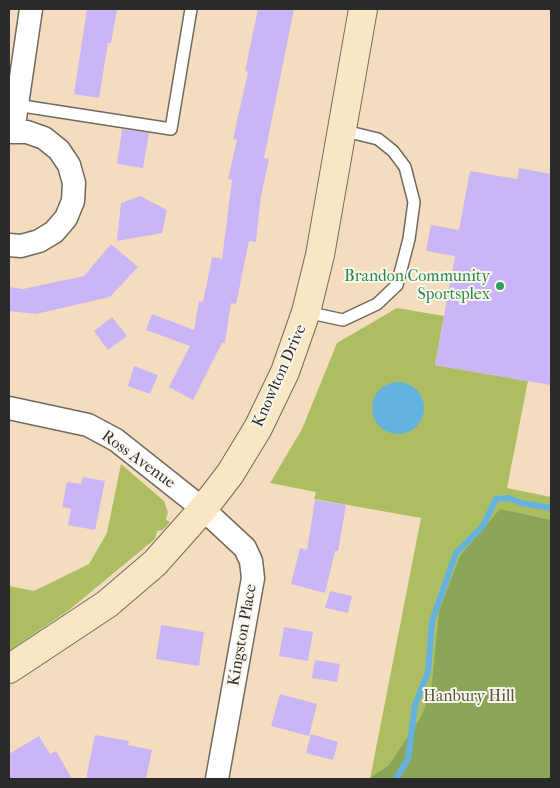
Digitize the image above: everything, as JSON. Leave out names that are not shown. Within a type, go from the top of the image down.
[{"type":"street","points":[[9,245],[21,246],[39,241],[54,232],[66,218],[73,201],[74,183],[69,165],[59,150],[44,138],[27,132],[11,132],[31,9]]},
{"type":"street","name":"Knowlton Drive","points":[[9,669],[107,604],[155,563],[203,509],[230,474],[258,428],[285,372],[306,312],[320,255],[363,9]]},
{"type":"street","name":"Ross Avenue","points":[[9,408],[88,425],[116,440],[203,509]]},
{"type":"street","name":"Kingston Place","points":[[203,509],[245,548],[253,571],[217,779]]},
{"type":"lane","points":[[16,105],[170,129],[191,9]]},
{"type":"lane","points":[[306,312],[343,320],[377,304],[394,288],[400,279],[409,239],[414,202],[405,167],[393,150],[378,139],[341,130]]},
{"type":"green space","points":[[397,308],[444,316],[435,365],[528,381],[507,488],[551,497],[551,779],[370,779],[421,518],[314,499],[316,492],[270,483],[302,429],[337,343]]},
{"type":"green space","points":[[121,464],[164,501],[168,512],[166,520],[170,522],[163,530],[157,531],[155,539],[69,610],[9,651],[9,586],[34,591],[89,564],[107,533]]},
{"type":"green space","name":"Hanbury Hill","points":[[500,509],[551,520],[550,779],[369,779],[389,765],[421,717],[431,692],[439,611],[460,556]]},
{"type":"water","points":[[393,382],[403,382],[417,389],[424,403],[424,413],[417,427],[403,434],[393,434],[383,430],[376,423],[372,413],[372,403],[376,393],[383,386]]},
{"type":"building","points":[[87,9],[117,9],[111,43],[108,43],[99,98],[74,94]]},
{"type":"building","points":[[258,9],[294,9],[264,158],[269,159],[261,196],[256,242],[249,241],[236,304],[231,303],[225,343],[222,343],[193,400],[169,387],[190,346],[146,330],[152,314],[194,330],[199,301],[203,302],[212,257],[222,259],[232,180],[228,179],[237,140],[233,139],[248,72],[245,71]]},
{"type":"building","points":[[122,129],[149,133],[143,168],[117,164]]},
{"type":"building","name":"Brandon Community Sportsplex","points":[[519,168],[551,174],[551,385],[435,365],[455,256],[426,251],[431,225],[459,230],[470,171],[517,179]]},
{"type":"building","points":[[140,196],[167,210],[162,233],[117,241],[121,203]]},
{"type":"building","points":[[111,244],[138,267],[110,297],[36,314],[9,311],[9,287],[23,289],[84,276]]},
{"type":"building","points":[[112,317],[127,336],[108,350],[94,331]]},
{"type":"building","points":[[134,366],[158,375],[150,394],[128,386]]},
{"type":"building","points":[[83,477],[105,481],[95,530],[68,525],[71,509],[62,507],[67,482],[81,484]]},
{"type":"building","points":[[315,500],[346,505],[338,551],[335,551],[325,593],[291,584],[300,548],[307,550]]},
{"type":"building","points":[[330,591],[352,596],[348,613],[325,608]]},
{"type":"building","points":[[161,625],[204,632],[199,666],[156,659]]},
{"type":"building","points":[[284,627],[313,632],[308,661],[279,656]]},
{"type":"building","points":[[315,660],[340,664],[337,682],[312,678]]},
{"type":"building","points":[[280,694],[317,704],[309,736],[271,726]]},
{"type":"building","points":[[311,734],[338,742],[333,760],[306,753]]},
{"type":"building","points":[[95,735],[129,741],[128,745],[152,750],[146,779],[86,779]]},
{"type":"building","points":[[39,736],[50,754],[56,751],[72,779],[9,779],[9,754]]},
{"type":"waterway","points":[[396,779],[408,759],[415,705],[428,672],[432,621],[456,553],[483,526],[496,499],[509,498],[521,503],[551,508]]},
{"type":"place","name":"Brandon Community Sportsplex","points":[[500,286]]}]
